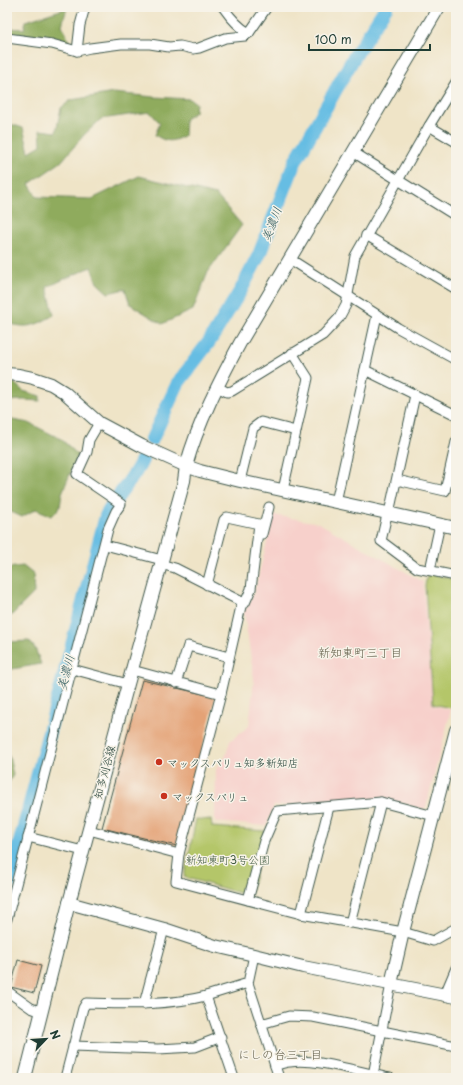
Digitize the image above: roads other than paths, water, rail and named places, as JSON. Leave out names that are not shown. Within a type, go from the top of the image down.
[{"type":"street","points":[[77,51],[80,25],[85,7]]},
{"type":"street","points":[[223,7],[243,30],[249,33]]},
{"type":"street","points":[[7,38],[52,44],[77,51],[121,44],[150,44],[169,47],[180,46],[199,48],[225,38],[241,37],[249,33],[267,7]]},
{"type":"street","name":"知多刈谷線","points":[[25,1078],[69,903],[184,481],[186,466],[192,445],[217,387],[240,343],[439,7]]},
{"type":"street","points":[[217,387],[227,392],[232,391],[331,328],[343,312],[348,297],[355,256],[397,180],[456,82]]},
{"type":"street","points":[[429,126],[456,142]]},
{"type":"street","points":[[353,152],[456,216]]},
{"type":"street","points":[[366,235],[456,289]]},
{"type":"street","points":[[290,259],[377,315],[420,341],[456,360]]},
{"type":"street","points":[[336,502],[377,315]]},
{"type":"street","points":[[283,490],[308,378],[292,353]]},
{"type":"street","points":[[365,370],[456,415]]},
{"type":"street","points":[[7,374],[18,374],[51,384],[70,396],[99,423],[142,446],[200,471],[456,528]]},
{"type":"street","points":[[415,395],[397,480],[381,541],[417,568],[456,576]]},
{"type":"street","points":[[240,481],[252,428],[261,422],[296,431]]},
{"type":"street","points":[[7,919],[111,521],[121,504],[77,474],[89,440],[99,423]]},
{"type":"street","points":[[397,480],[445,491],[456,442]]},
{"type":"street","points":[[258,538],[261,538],[269,508]]},
{"type":"street","points":[[105,545],[176,568],[207,585],[245,603],[251,589],[259,524],[227,517],[224,520],[207,585]]},
{"type":"street","points":[[430,570],[440,524]]},
{"type":"street","points":[[242,602],[221,694],[179,854],[176,881],[301,914],[350,924],[403,932],[433,941],[456,928]]},
{"type":"street","points":[[176,683],[188,646],[229,657]]},
{"type":"street","points":[[72,669],[128,684]]},
{"type":"street","points":[[132,670],[221,694]]},
{"type":"street","points":[[373,1075],[403,932],[456,730]]},
{"type":"street","points":[[248,900],[264,841],[276,811],[381,802],[434,816]]},
{"type":"street","points":[[350,924],[381,802]]},
{"type":"street","points":[[301,914],[329,807]]},
{"type":"street","points":[[89,830],[179,854]]},
{"type":"street","points":[[28,837],[83,851]]},
{"type":"street","points":[[69,903],[164,929],[215,946],[303,967],[450,995],[456,968]]},
{"type":"street","points":[[144,1004],[164,929]]},
{"type":"street","points":[[254,955],[248,983],[279,1078]]},
{"type":"street","points":[[65,1078],[86,1003],[171,1003],[206,996],[248,983]]},
{"type":"street","points":[[7,991],[31,1008],[42,1012]]},
{"type":"street","points":[[206,996],[234,1078]]},
{"type":"street","points":[[261,1024],[289,1016],[313,1017],[456,1046]]},
{"type":"street","points":[[73,1046],[158,1049],[195,1047],[221,1037]]},
{"type":"street","points":[[275,1066],[290,1062],[303,1061],[390,1078]]},
{"type":"waterway","name":"美濃川","points":[[152,439],[178,383],[209,342],[241,290],[259,255],[295,162],[353,59],[386,7]]},
{"type":"waterway","name":"美濃川","points":[[7,891],[106,516],[114,502],[134,475],[142,460]]},
{"type":"place","name":"マックスバリュ知多新知店","points":[[159,762]]},
{"type":"place","name":"マックスバリュ","points":[[164,796]]},
{"type":"district","name":"新知東町三丁目","points":[[360,652]]},
{"type":"district","name":"にしの台三丁目","points":[[280,1054]]},
{"type":"park label","name":"新知東町3号公園","points":[[228,859]]}]
